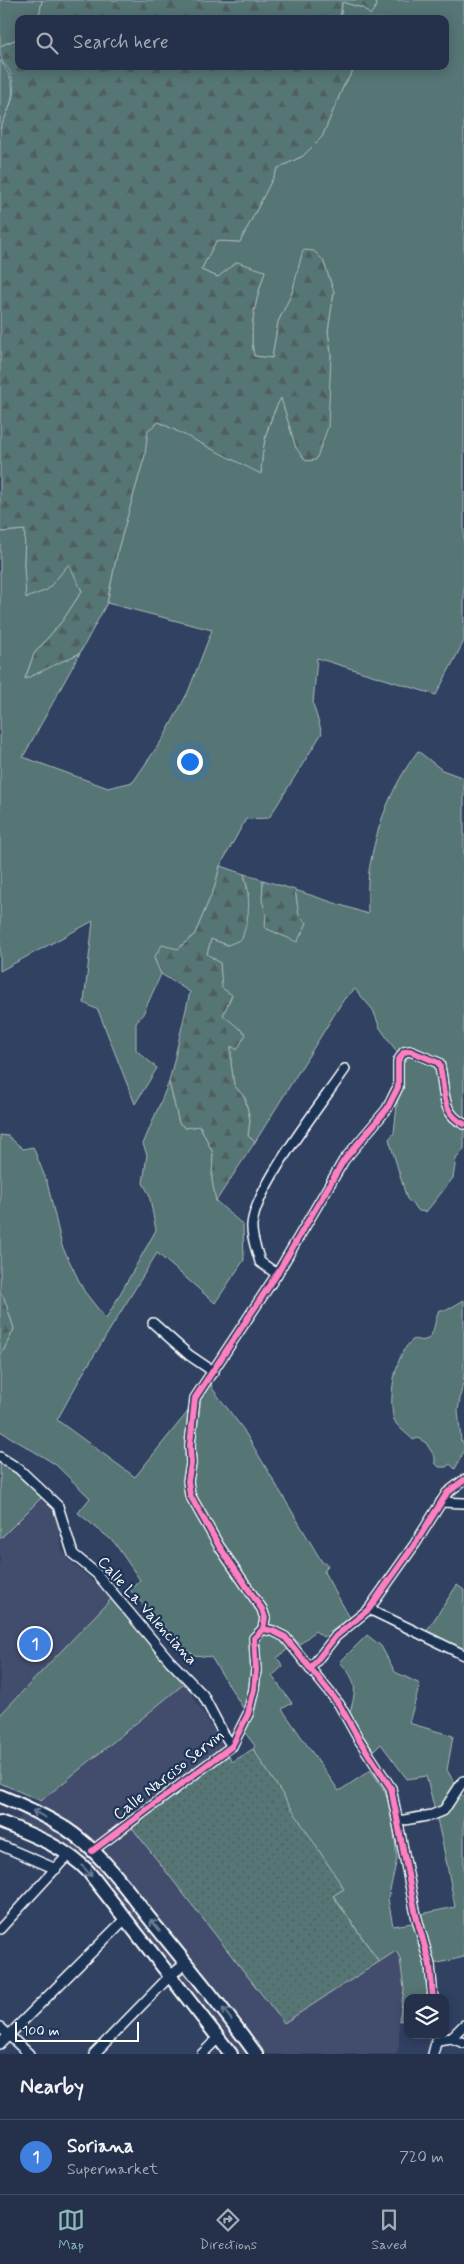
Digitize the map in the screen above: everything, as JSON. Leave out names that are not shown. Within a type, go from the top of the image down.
[{"type":"main road","points":[[0,1796],[20,1804],[66,1829],[92,1851],[115,1875],[256,2054]]},
{"type":"main road","points":[[0,1822],[52,1844],[69,1854],[88,1871],[107,1893],[167,1979],[219,2037],[231,2054]]},
{"type":"street","points":[[433,1994],[430,1964],[416,1915],[391,1788],[358,1738],[339,1704],[284,1637],[274,1631],[263,1629],[265,1618],[262,1609],[219,1546],[190,1495],[188,1481],[191,1464],[190,1446],[195,1398],[214,1372],[277,1274],[344,1160],[387,1109],[398,1086],[398,1061],[404,1052],[410,1051],[439,1063],[447,1111],[464,1124]]},
{"type":"street","points":[[277,1274],[260,1262],[252,1227],[255,1208],[291,1148],[346,1069]]},
{"type":"street","points":[[153,1323],[189,1355],[214,1372]]},
{"type":"street","name":"Calle La Valenciana","points":[[0,1457],[19,1469],[58,1506],[73,1554],[96,1574],[170,1661],[203,1695],[232,1746]]},
{"type":"street","points":[[310,1669],[336,1636],[369,1609],[448,1493],[464,1480]]},
{"type":"street","points":[[442,1502],[464,1503]]},
{"type":"street","points":[[369,1609],[464,1655]]},
{"type":"street","name":"Calle Narciso Servin","points":[[92,1851],[232,1746],[248,1714],[256,1670],[254,1638],[263,1629]]},
{"type":"street","points":[[399,1821],[432,1815],[444,1810],[463,1781]]},
{"type":"street","points":[[0,1845],[56,1869]]},
{"type":"street","points":[[0,1929],[69,1854]]},
{"type":"street","points":[[0,2044],[125,1920]]},
{"type":"street","points":[[94,2054],[167,1979],[186,1963]]},
{"type":"street","points":[[464,2025],[451,2038],[464,2043]]},
{"type":"street","points":[[0,2027],[28,2054]]},
{"type":"street","points":[[202,2054],[219,2037]]},
{"type":"street","points":[[433,2054],[438,2039]]},
{"type":"shaded area","points":[[43,1496],[57,1507],[57,1520],[62,1550],[71,1562],[112,1598],[0,1715],[0,1539]]},
{"type":"shaded area","points":[[185,1683],[225,1750],[126,1820],[224,1944],[396,1951],[400,1958],[404,1989],[399,2014],[399,2045],[396,2054],[238,2054],[104,1881],[81,1857],[53,1838],[17,1820]]},
{"type":"green space","points":[[0,0],[42,0],[40,12],[37,15],[15,15],[15,40],[0,46]]},
{"type":"green space","points":[[42,0],[375,0],[377,5],[370,15],[363,8],[342,2],[340,15],[37,15],[40,12]]},
{"type":"green space","points":[[375,0],[464,0],[464,641],[436,695],[317,658],[313,704],[322,733],[269,818],[246,819],[220,866],[215,886],[195,934],[178,949],[154,958],[161,974],[143,1014],[136,1023],[136,1050],[157,1068],[135,1104],[98,1010],[84,1003],[93,921],[0,971],[0,532],[25,530],[24,565],[27,597],[47,590],[69,563],[82,591],[63,620],[34,654],[25,678],[80,653],[23,757],[108,788],[133,782],[164,737],[188,692],[212,630],[107,603],[118,549],[145,455],[147,430],[159,422],[261,473],[266,434],[281,397],[296,448],[329,390],[331,354],[328,331],[334,292],[323,260],[303,251],[292,293],[278,322],[272,358],[254,356],[252,345],[252,324],[265,271],[218,277],[201,270],[216,241],[240,242],[278,168],[303,156],[322,137],[343,87],[354,70],[449,70],[449,15],[341,15],[342,2],[363,8],[377,5]]},
{"type":"green space","points":[[15,40],[15,70],[354,70],[343,87],[322,137],[303,156],[278,168],[240,242],[216,241],[201,270],[218,277],[237,262],[265,271],[252,324],[252,345],[254,356],[272,358],[278,322],[292,293],[303,250],[314,251],[323,260],[334,292],[328,331],[331,354],[328,427],[316,460],[306,461],[296,448],[281,398],[266,434],[261,474],[159,422],[148,430],[145,455],[118,549],[107,603],[80,653],[25,679],[34,654],[63,620],[82,591],[69,564],[47,590],[26,598],[24,565],[25,530],[0,532],[0,129],[13,96],[13,82],[9,70],[2,60],[0,46]]},
{"type":"green space","points":[[0,60],[10,78],[12,94],[11,102],[0,129]]},
{"type":"green space","points":[[418,751],[442,770],[464,778],[464,1149],[456,1159],[453,1178],[426,1212],[419,1211],[407,1199],[389,1139],[394,1133],[402,1059],[380,1028],[373,1010],[355,989],[344,999],[255,1142],[248,1136],[250,1120],[245,1098],[234,1085],[231,1046],[237,1049],[223,1015],[220,963],[207,954],[211,939],[228,945],[249,894],[244,874],[263,880],[263,902],[269,916],[297,941],[307,923],[299,915],[295,890],[368,914],[369,871],[380,823],[392,793]]},
{"type":"green space","points":[[220,866],[244,874],[248,892],[248,914],[242,939],[228,945],[211,939],[207,954],[220,963],[222,988],[232,995],[223,1015],[246,1034],[237,1050],[231,1046],[231,1063],[234,1085],[245,1098],[250,1120],[248,1136],[255,1142],[216,1201],[212,1180],[213,1153],[200,1126],[185,1128],[179,1123],[169,1082],[190,992],[161,974],[154,958],[162,945],[178,949],[195,934],[215,886]]},
{"type":"green space","points":[[263,880],[295,890],[299,915],[307,923],[297,942],[265,928],[266,914],[262,900]]},
{"type":"green space","points":[[169,1082],[179,1123],[185,1128],[200,1126],[213,1153],[212,1180],[216,1201],[243,1225],[244,1260],[215,1303],[157,1253],[82,1375],[57,1420],[135,1477],[211,1383],[212,1388],[243,1429],[322,1562],[328,1565],[324,1572],[350,1618],[323,1637],[315,1631],[300,1644],[292,1637],[285,1643],[288,1649],[277,1658],[283,1666],[272,1676],[292,1703],[282,1709],[339,1791],[371,1770],[385,1792],[392,1812],[397,1859],[388,1899],[393,1926],[418,1922],[416,1915],[455,1907],[449,1874],[426,1776],[407,1779],[381,1744],[374,1751],[349,1716],[354,1693],[353,1681],[340,1662],[367,1635],[381,1646],[395,1672],[420,1684],[409,1723],[453,1736],[447,1770],[462,1796],[464,1795],[464,1957],[430,1965],[433,1994],[404,1994],[404,2020],[399,2021],[404,1989],[400,1958],[396,1951],[379,1962],[333,1895],[343,1889],[253,1749],[255,1746],[240,1726],[245,1711],[211,1657],[194,1655],[184,1648],[130,1590],[140,1580],[114,1542],[78,1513],[90,1498],[55,1464],[0,1431],[0,1357],[14,1329],[4,1298],[0,1292],[0,1135],[8,1136],[23,1149],[33,1147],[47,1182],[62,1246],[84,1291],[106,1319],[156,1230],[149,1194],[143,1183],[147,1155],[143,1144]]},
{"type":"green space","points":[[0,1292],[4,1298],[14,1329],[0,1357]]},
{"type":"green space","points":[[464,1300],[464,1376],[458,1410],[461,1441],[464,1443],[464,1451],[455,1469],[450,1464],[446,1467],[439,1467],[435,1463],[435,1457],[426,1443],[418,1438],[413,1440],[398,1426],[393,1416],[392,1397],[398,1364],[407,1345],[414,1339],[426,1340],[430,1337],[439,1310],[447,1310]]},
{"type":"green space","points":[[0,1463],[22,1477],[43,1496],[0,1539]]},
{"type":"green space","points":[[457,1585],[464,1590],[464,1655],[424,1635]]},
{"type":"green space","points":[[112,1598],[185,1683],[41,1801],[0,1783],[0,1715]]},
{"type":"green space","points":[[253,1749],[344,1889],[333,1896],[379,1962],[284,2023],[126,1820],[225,1750],[232,1762]]},
{"type":"cycle path","points":[[263,1629],[265,1618],[262,1609],[219,1546],[190,1495],[188,1481],[191,1464],[190,1445],[195,1398],[277,1274],[344,1160],[387,1109],[398,1087],[398,1061],[404,1052],[410,1051],[439,1063],[447,1106],[456,1119],[464,1124]]},
{"type":"cycle path","points":[[310,1669],[336,1636],[369,1609],[415,1544],[447,1493],[464,1480]]},
{"type":"cycle path","points":[[92,1851],[232,1746],[248,1714],[254,1689],[256,1670],[254,1638],[263,1629],[273,1631],[285,1637],[339,1704],[358,1738],[391,1788],[416,1915],[430,1965],[433,1994]]},
{"type":"place","name":"Soriana","points":[[35,1644]]}]
